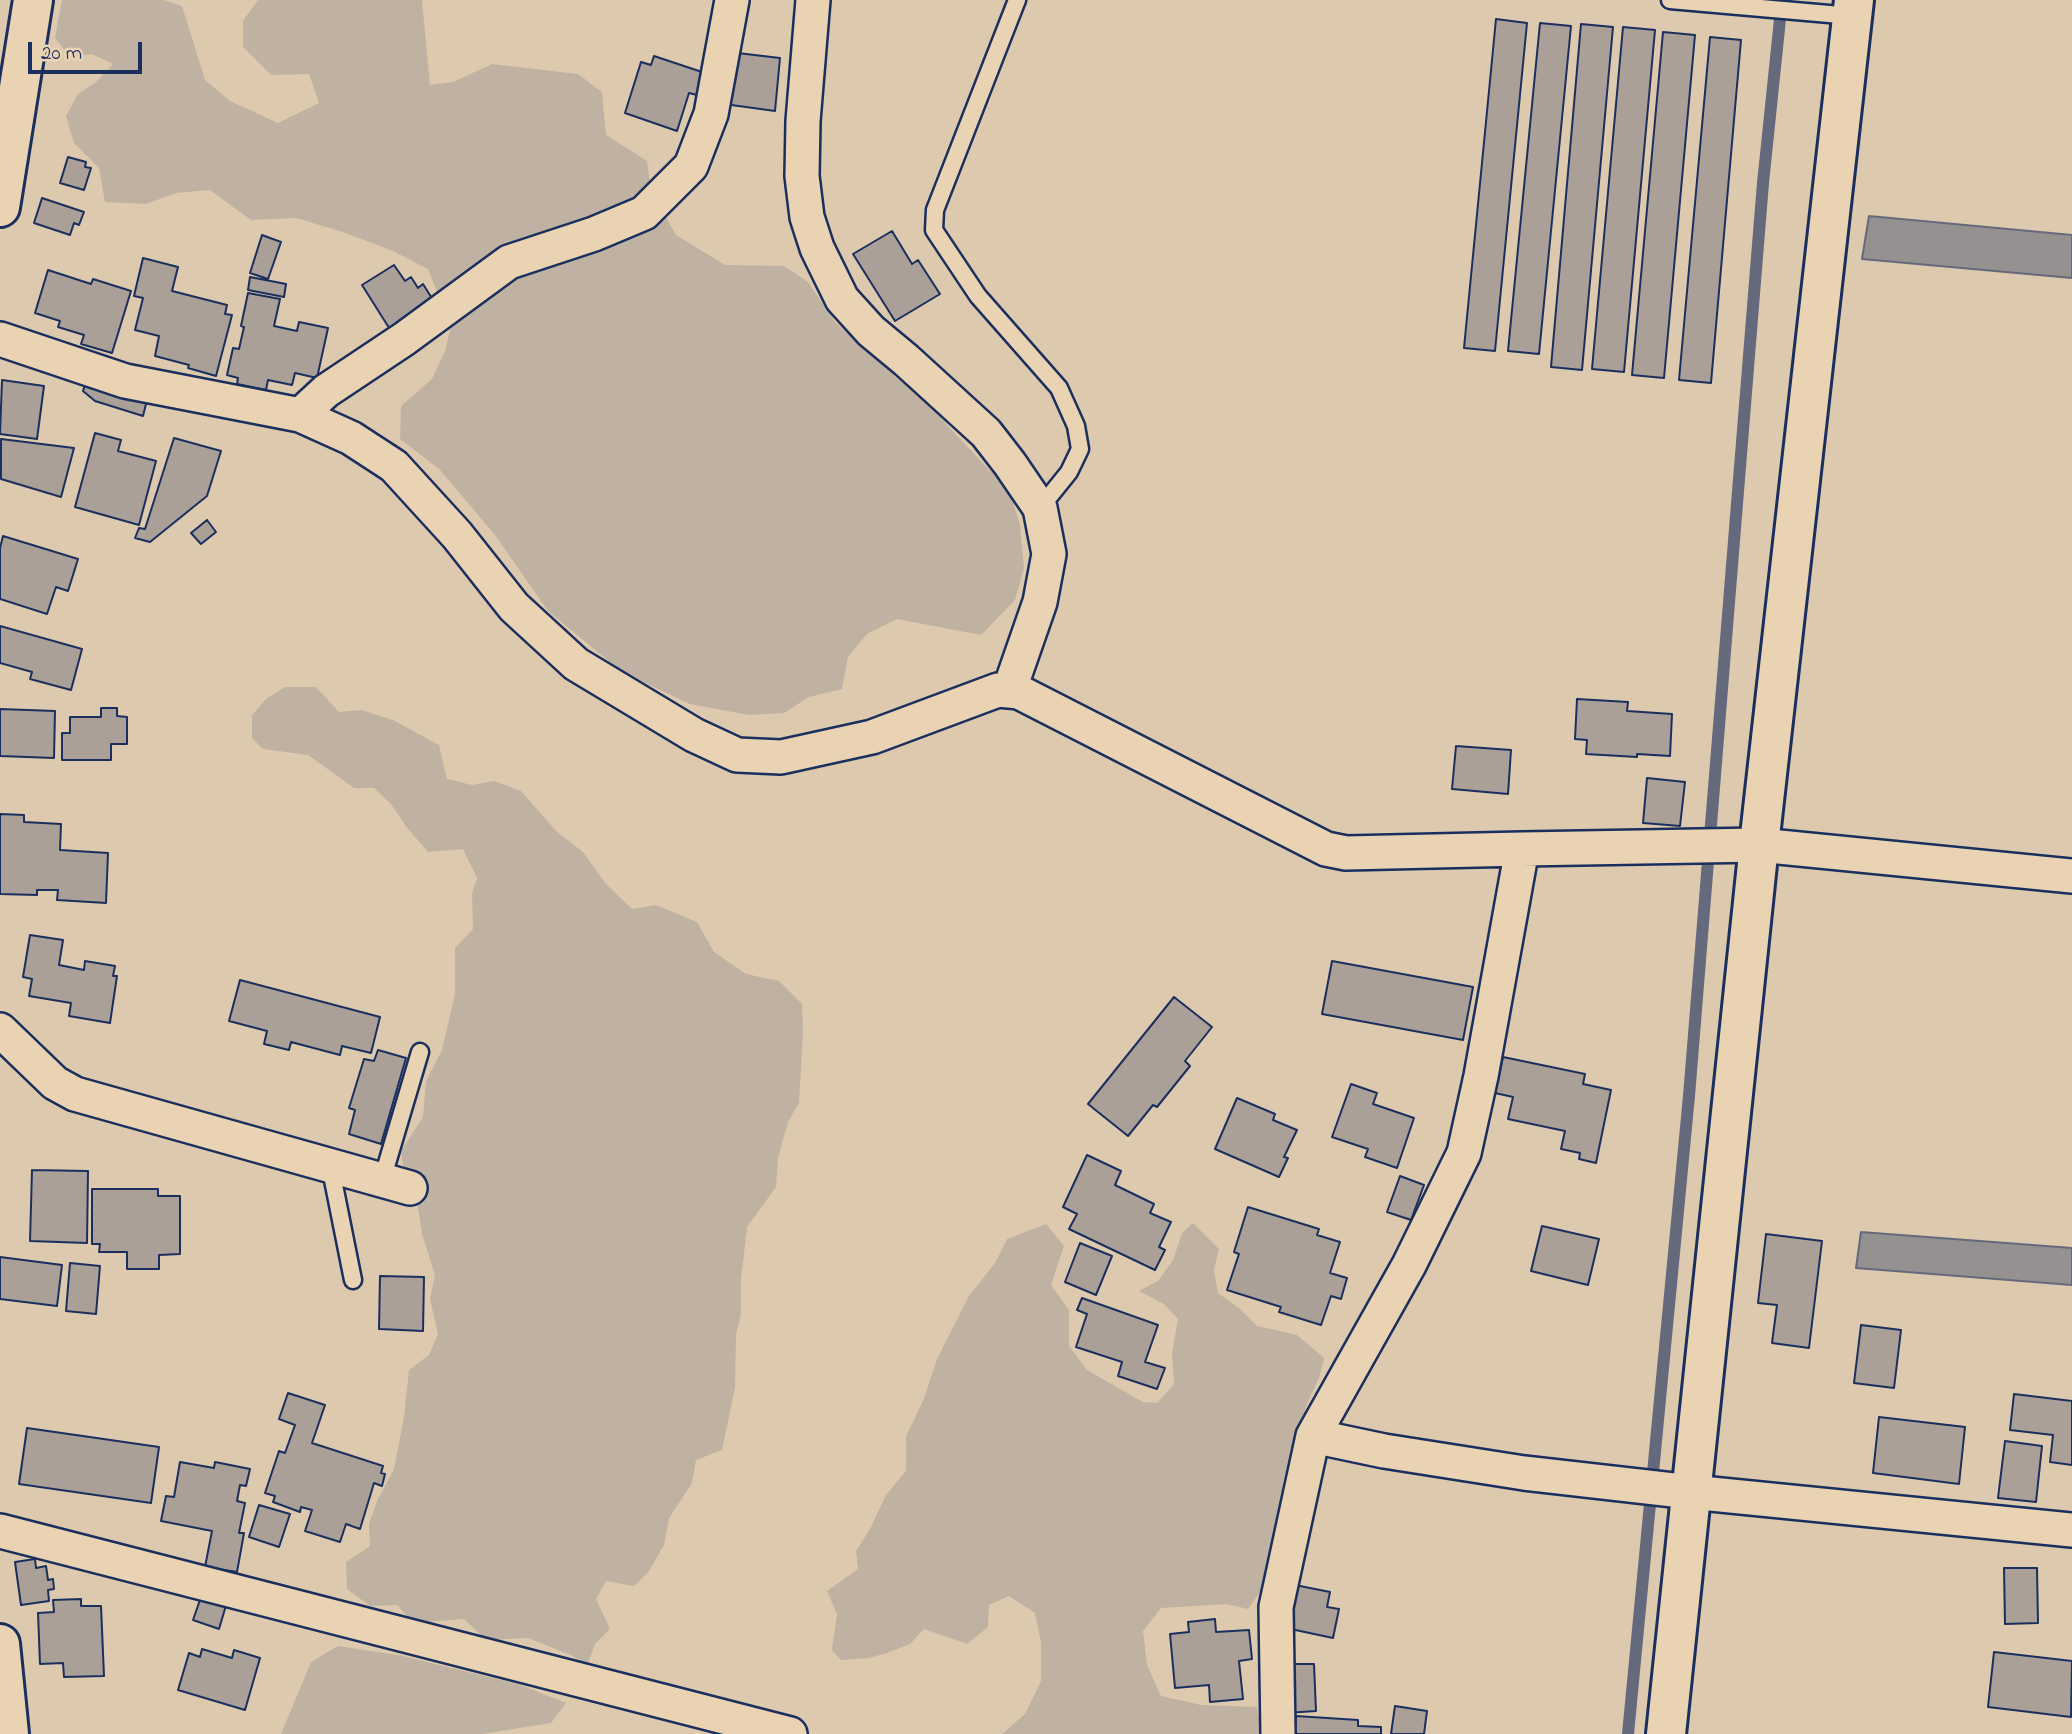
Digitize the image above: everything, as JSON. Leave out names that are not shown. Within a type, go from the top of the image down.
[{"type":"street","points":[[0,207],[33,0]]},
{"type":"street","points":[[300,415],[326,391],[404,339],[509,262],[594,234],[644,213],[691,166],[711,114],[732,0]]},
{"type":"street","points":[[813,0],[803,121],[802,176],[807,217],[817,248],[842,299],[871,331],[986,433],[1040,508],[1049,554],[1040,602],[1009,691]]},
{"type":"street","points":[[1667,1734],[1759,845],[1853,8]]},
{"type":"street","points":[[0,339],[125,381],[300,415],[351,438],[394,466],[457,535],[513,607],[576,664],[694,735],[737,755],[782,757],[873,737],[998,690],[1019,692],[1326,849],[1346,853],[1759,845],[2072,876]]},
{"type":"street","points":[[1278,1734],[1276,1607],[1313,1436],[1409,1265],[1464,1153],[1481,1076],[1522,849]]},
{"type":"street","points":[[0,1030],[55,1083],[75,1094],[396,1184]]},
{"type":"street","points":[[1313,1436],[1384,1451],[1524,1473],[2072,1530]]},
{"type":"street","points":[[0,1531],[790,1734]]},
{"type":"street","points":[[0,1644],[9,1734]]},
{"type":"lane","points":[[1017,0],[935,210],[934,230],[978,296],[1059,388],[1076,426],[1080,449],[1069,472],[1040,508]]},
{"type":"lane","points":[[1670,0],[1853,8]]},
{"type":"lane","points":[[396,1184],[420,1052]]},
{"type":"lane","points":[[330,1165],[353,1280]]},
{"type":"shaded area","points":[[62,0],[164,0],[182,6],[205,80],[230,101],[278,123],[319,103],[309,74],[271,75],[243,47],[243,21],[258,0],[422,0],[430,85],[453,82],[492,64],[578,74],[602,92],[606,135],[647,161],[651,191],[676,235],[725,265],[784,266],[808,282],[835,322],[877,359],[921,390],[946,424],[1010,492],[1020,525],[1024,568],[1015,600],[981,635],[897,619],[867,634],[848,657],[842,689],[809,697],[784,713],[749,715],[690,704],[622,672],[548,611],[495,535],[439,469],[400,439],[401,406],[432,379],[445,351],[451,327],[428,269],[393,251],[296,218],[251,220],[210,190],[176,193],[146,204],[105,202],[99,168],[74,143],[66,116],[78,94],[95,83],[113,64],[92,54],[71,58],[55,38]]},
{"type":"shaded area","points":[[1869,216],[2072,235],[2072,278],[1862,259]]},
{"type":"shaded area","points":[[285,687],[316,687],[339,712],[361,710],[393,720],[439,745],[447,779],[472,785],[494,781],[521,791],[556,831],[583,852],[606,884],[632,909],[656,905],[697,922],[714,952],[746,974],[779,981],[802,1004],[799,1103],[788,1122],[778,1158],[776,1187],[747,1227],[741,1280],[741,1314],[736,1335],[735,1388],[722,1450],[696,1460],[692,1483],[669,1518],[664,1545],[649,1571],[634,1586],[606,1581],[596,1599],[610,1629],[595,1644],[587,1666],[571,1655],[528,1638],[486,1640],[464,1619],[414,1623],[397,1605],[370,1606],[347,1589],[346,1562],[370,1546],[369,1524],[377,1501],[394,1469],[409,1370],[429,1355],[438,1334],[430,1299],[435,1275],[422,1234],[416,1195],[405,1177],[401,1151],[423,1117],[426,1081],[442,1050],[455,994],[455,948],[473,929],[472,893],[477,878],[463,849],[428,852],[391,804],[374,788],[354,788],[308,755],[263,749],[252,738],[252,715],[266,699]]},
{"type":"shaded area","points":[[1193,1223],[1219,1249],[1214,1270],[1218,1293],[1257,1326],[1297,1335],[1324,1358],[1320,1375],[1306,1407],[1300,1437],[1285,1474],[1262,1589],[1248,1609],[1226,1604],[1161,1608],[1143,1631],[1147,1665],[1161,1696],[1201,1705],[1257,1707],[1262,1734],[1002,1734],[1025,1714],[1041,1681],[1041,1642],[1035,1613],[1009,1596],[989,1605],[988,1627],[967,1644],[924,1629],[910,1644],[887,1653],[869,1658],[841,1660],[832,1650],[837,1614],[827,1591],[858,1569],[856,1551],[886,1495],[906,1471],[906,1436],[923,1401],[937,1359],[969,1296],[995,1263],[1007,1239],[1046,1224],[1064,1246],[1051,1285],[1069,1310],[1069,1346],[1087,1370],[1143,1402],[1157,1403],[1174,1384],[1172,1354],[1178,1319],[1164,1304],[1139,1291],[1158,1281],[1173,1260],[1182,1233]]},
{"type":"shaded area","points":[[1861,1232],[2072,1248],[2072,1285],[1856,1268]]},
{"type":"shaded area","points":[[338,1646],[403,1656],[521,1685],[566,1703],[551,1723],[482,1734],[281,1734],[311,1662]]},
{"type":"building","points":[[1496,19],[1527,23],[1495,351],[1464,348]]},
{"type":"building","points":[[1540,23],[1571,26],[1539,354],[1508,351]]},
{"type":"building","points":[[1581,24],[1613,27],[1582,370],[1551,367]]},
{"type":"building","points":[[1623,27],[1655,30],[1624,372],[1592,369]]},
{"type":"building","points":[[1663,32],[1695,35],[1664,378],[1632,375]]},
{"type":"building","points":[[1710,37],[1741,40],[1711,383],[1679,380]]},
{"type":"building","points":[[729,52],[780,58],[775,111],[724,104]]},
{"type":"building","points":[[654,56],[705,73],[697,95],[689,93],[677,131],[625,113],[641,62],[651,65]]},
{"type":"building","points":[[68,157],[86,162],[85,167],[91,168],[84,190],[60,183]]},
{"type":"building","points":[[42,198],[84,212],[79,225],[74,223],[70,235],[34,223]]},
{"type":"building","points":[[892,231],[912,264],[918,260],[940,294],[895,321],[853,254]]},
{"type":"building","points":[[262,235],[281,242],[268,279],[250,273]]},
{"type":"building","points":[[143,258],[178,267],[172,291],[227,305],[225,314],[232,315],[216,376],[155,356],[159,336],[135,330],[143,298],[134,296]]},
{"type":"building","points":[[394,265],[405,281],[411,277],[418,288],[423,284],[433,300],[391,331],[362,285]]},
{"type":"building","points":[[48,270],[91,284],[93,279],[131,291],[112,353],[81,344],[84,335],[58,327],[60,321],[35,313]]},
{"type":"building","points":[[250,277],[286,284],[284,297],[248,290]]},
{"type":"building","points":[[248,293],[280,299],[274,326],[297,331],[299,322],[328,328],[317,378],[295,373],[292,385],[268,380],[266,390],[237,384],[238,378],[227,375],[233,348],[239,349]]},
{"type":"building","points":[[87,378],[148,396],[143,416],[95,401],[83,391]]},
{"type":"building","points":[[2,380],[44,386],[37,439],[0,434]]},
{"type":"building","points":[[95,433],[121,440],[118,451],[156,461],[139,525],[75,507]]},
{"type":"building","points":[[174,438],[221,451],[207,496],[150,542],[135,538],[139,528],[145,529]]},
{"type":"building","points":[[1,439],[74,448],[61,497],[1,479]]},
{"type":"building","points":[[207,520],[216,532],[201,544],[191,533]]},
{"type":"building","points":[[3,536],[78,559],[68,591],[56,587],[47,614],[0,599],[0,548]]},
{"type":"building","points":[[0,626],[82,649],[71,690],[30,679],[32,672],[0,663]]},
{"type":"building","points":[[1577,699],[1628,702],[1627,711],[1672,714],[1670,756],[1586,754],[1587,740],[1575,739]]},
{"type":"building","points":[[101,708],[117,708],[117,716],[127,717],[127,744],[111,744],[111,760],[62,760],[62,733],[70,733],[70,717],[101,717]]},
{"type":"building","points":[[0,709],[55,711],[54,758],[0,756]]},
{"type":"building","points":[[1456,746],[1511,750],[1508,794],[1452,789]]},
{"type":"building","points":[[1647,778],[1685,782],[1680,826],[1643,823]]},
{"type":"building","points":[[0,814],[24,815],[24,822],[61,824],[60,850],[108,853],[106,903],[57,900],[58,890],[37,890],[37,895],[0,894]]},
{"type":"building","points":[[30,935],[63,940],[59,965],[84,970],[85,961],[115,966],[113,976],[117,976],[110,1023],[69,1016],[71,1003],[29,996],[32,979],[23,977]]},
{"type":"building","points":[[1332,961],[1473,987],[1463,1040],[1322,1014]]},
{"type":"building","points":[[240,980],[380,1017],[371,1053],[342,1046],[340,1055],[291,1042],[289,1050],[264,1044],[267,1031],[229,1021]]},
{"type":"building","points":[[1174,997],[1212,1027],[1185,1061],[1190,1066],[1157,1107],[1153,1105],[1128,1136],[1088,1104]]},
{"type":"building","points":[[378,1050],[406,1058],[381,1144],[349,1134],[355,1110],[349,1108],[364,1059],[374,1061]]},
{"type":"building","points":[[1503,1057],[1585,1074],[1583,1084],[1611,1090],[1596,1163],[1579,1159],[1580,1153],[1561,1149],[1565,1131],[1508,1119],[1513,1097],[1495,1093]]},
{"type":"building","points":[[1351,1084],[1377,1093],[1373,1104],[1414,1118],[1397,1168],[1365,1157],[1368,1149],[1332,1137]]},
{"type":"building","points":[[1237,1098],[1275,1114],[1273,1120],[1297,1130],[1284,1157],[1288,1158],[1279,1177],[1215,1149]]},
{"type":"building","points":[[1087,1155],[1121,1171],[1115,1185],[1154,1204],[1150,1213],[1171,1222],[1159,1247],[1165,1250],[1155,1270],[1069,1229],[1077,1214],[1063,1207]]},
{"type":"building","points":[[32,1170],[88,1171],[87,1243],[30,1241]]},
{"type":"building","points":[[1400,1176],[1424,1185],[1411,1220],[1387,1212]]},
{"type":"building","points":[[92,1189],[158,1189],[158,1196],[180,1196],[180,1254],[159,1255],[159,1269],[127,1269],[127,1252],[99,1252],[100,1244],[92,1244]]},
{"type":"building","points":[[1248,1207],[1319,1229],[1317,1235],[1340,1242],[1330,1273],[1347,1278],[1341,1299],[1331,1296],[1321,1325],[1279,1312],[1281,1307],[1227,1290],[1239,1254],[1234,1252]]},
{"type":"building","points":[[1542,1226],[1599,1239],[1588,1285],[1531,1271]]},
{"type":"building","points":[[1766,1234],[1822,1241],[1809,1348],[1772,1343],[1777,1305],[1758,1303]]},
{"type":"building","points":[[1080,1243],[1112,1256],[1096,1295],[1065,1282]]},
{"type":"building","points":[[0,1257],[62,1265],[57,1306],[0,1299]]},
{"type":"building","points":[[70,1263],[100,1266],[96,1314],[66,1311]]},
{"type":"building","points":[[380,1276],[424,1277],[423,1331],[379,1329]]},
{"type":"building","points":[[1082,1298],[1158,1325],[1145,1362],[1165,1368],[1157,1389],[1118,1376],[1122,1362],[1076,1347],[1087,1314],[1077,1310]]},
{"type":"building","points":[[1861,1325],[1901,1330],[1894,1388],[1854,1383]]},
{"type":"building","points":[[288,1393],[325,1405],[312,1443],[383,1466],[381,1473],[385,1474],[382,1486],[374,1483],[360,1529],[346,1524],[340,1542],[305,1531],[312,1510],[301,1507],[300,1512],[273,1502],[275,1496],[265,1493],[279,1451],[285,1453],[295,1425],[279,1419]]},
{"type":"building","points":[[2014,1394],[2072,1401],[2072,1465],[2050,1462],[2053,1435],[2010,1430]]},
{"type":"building","points":[[1879,1417],[1965,1427],[1959,1484],[1873,1473]]},
{"type":"building","points":[[27,1428],[159,1447],[151,1503],[19,1484]]},
{"type":"building","points":[[2005,1441],[2042,1446],[2036,1502],[1998,1498]]},
{"type":"building","points":[[180,1462],[214,1468],[215,1462],[250,1469],[246,1486],[240,1485],[237,1501],[245,1503],[239,1533],[244,1533],[237,1572],[205,1567],[212,1531],[161,1521],[166,1496],[174,1497]]},
{"type":"building","points":[[259,1505],[290,1514],[279,1547],[249,1537]]},
{"type":"building","points":[[35,1559],[36,1568],[46,1566],[48,1580],[53,1579],[54,1589],[48,1590],[49,1601],[21,1605],[15,1562]]},
{"type":"building","points":[[2004,1568],[2037,1568],[2038,1623],[2005,1624]]},
{"type":"building","points":[[1295,1585],[1330,1592],[1327,1607],[1339,1609],[1333,1638],[1286,1628]]},
{"type":"building","points":[[202,1594],[227,1602],[219,1629],[193,1620]]},
{"type":"building","points":[[81,1599],[81,1606],[101,1606],[104,1676],[64,1677],[63,1663],[40,1664],[38,1613],[54,1612],[53,1600]]},
{"type":"building","points":[[1215,1619],[1216,1632],[1249,1630],[1252,1659],[1239,1661],[1243,1699],[1210,1702],[1209,1685],[1175,1688],[1170,1634],[1189,1632],[1188,1622]]},
{"type":"building","points":[[202,1649],[232,1658],[234,1650],[260,1658],[245,1710],[178,1690],[189,1653],[200,1657]]},
{"type":"building","points":[[1994,1652],[2072,1661],[2071,1717],[1988,1707]]},
{"type":"building","points":[[1284,1664],[1314,1664],[1316,1711],[1286,1713]]},
{"type":"building","points":[[1395,1706],[1427,1711],[1424,1734],[1391,1734]]},
{"type":"building","points":[[1296,1716],[1358,1720],[1358,1726],[1381,1727],[1381,1734],[1295,1734]]},
{"type":"waterway","points":[[1628,1734],[1689,1096],[1763,183],[1782,0]]}]
